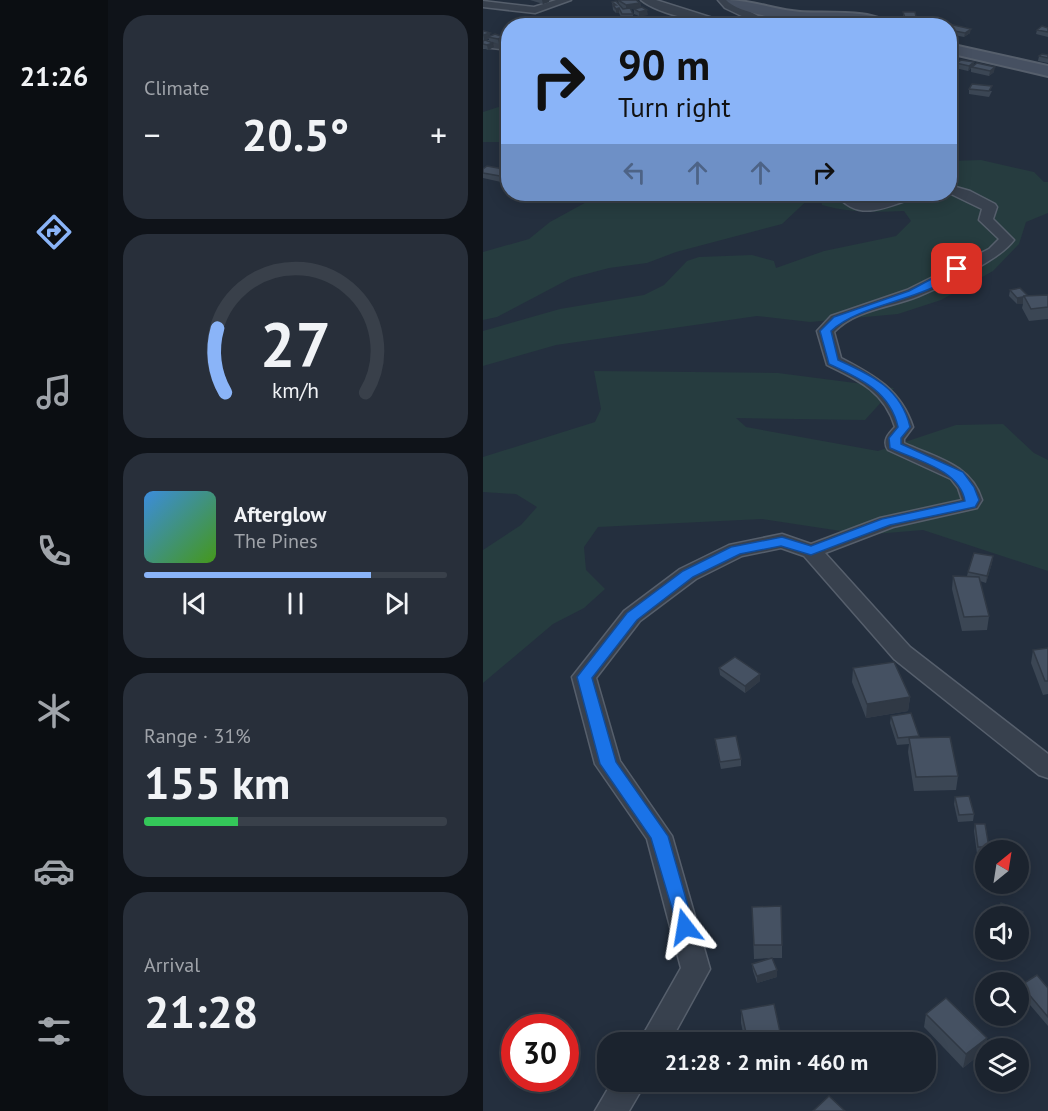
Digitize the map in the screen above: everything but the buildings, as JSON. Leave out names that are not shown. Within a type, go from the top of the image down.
[{"type":"main road","points":[[733,0],[753,9],[802,18]]},
{"type":"main road","points":[[957,50],[1048,71]]},
{"type":"street","points":[[483,4],[535,10],[566,0]]},
{"type":"street","points":[[646,0],[700,18]]},
{"type":"street","points":[[723,0],[729,6],[754,18]]},
{"type":"street","points":[[483,44],[501,46]]},
{"type":"street","points":[[811,551],[887,522],[970,504],[972,500],[968,487],[959,475],[895,446],[895,438],[904,427],[900,410],[873,380],[833,361],[825,331],[837,320],[852,312],[913,293],[994,252],[1007,240],[1003,233],[992,227],[986,220],[990,207],[966,196],[957,189]]},
{"type":"street","points":[[851,201],[867,208],[890,201]]},
{"type":"street","points":[[660,1032],[696,969],[659,836],[608,764],[584,677],[632,616],[688,574],[736,550],[782,541],[811,551],[902,653],[1048,768]]},
{"type":"street","points":[[611,1111],[623,1092]]},
{"type":"green space","points":[[501,106],[501,142],[483,142],[483,112]]},
{"type":"green space","points":[[981,160],[1034,172],[1044,182],[1048,182],[1048,213],[1026,222],[1019,244],[993,271],[941,300],[898,314],[810,322],[757,316],[556,345],[483,366],[483,331],[560,309],[644,295],[664,285],[687,261],[699,257],[752,255],[774,261],[776,268],[824,251],[896,236],[911,221],[904,211],[832,208],[822,205],[821,201],[957,201],[957,161]]},
{"type":"green space","points":[[588,201],[807,201],[782,224],[676,252],[647,263],[609,268],[571,278],[497,317],[483,320],[483,252],[529,239],[550,222]]},
{"type":"green space","points":[[594,371],[778,373],[894,388],[865,420],[736,418],[746,427],[878,451],[956,425],[1003,424],[1034,453],[1048,460],[1048,571],[923,530],[875,534],[854,533],[762,519],[598,527],[584,547],[586,570],[605,589],[584,608],[553,624],[483,683],[483,550],[521,525],[537,507],[516,494],[483,492],[483,457],[595,422],[601,409]]},
{"type":"route","points":[[685,927],[669,863],[659,836],[608,764],[584,677],[632,616],[688,574],[736,550],[782,541],[811,551],[887,522],[970,504],[972,500],[968,487],[959,475],[895,446],[895,438],[904,427],[900,410],[873,380],[833,361],[825,331],[837,320],[852,312],[913,293],[957,269]]}]
